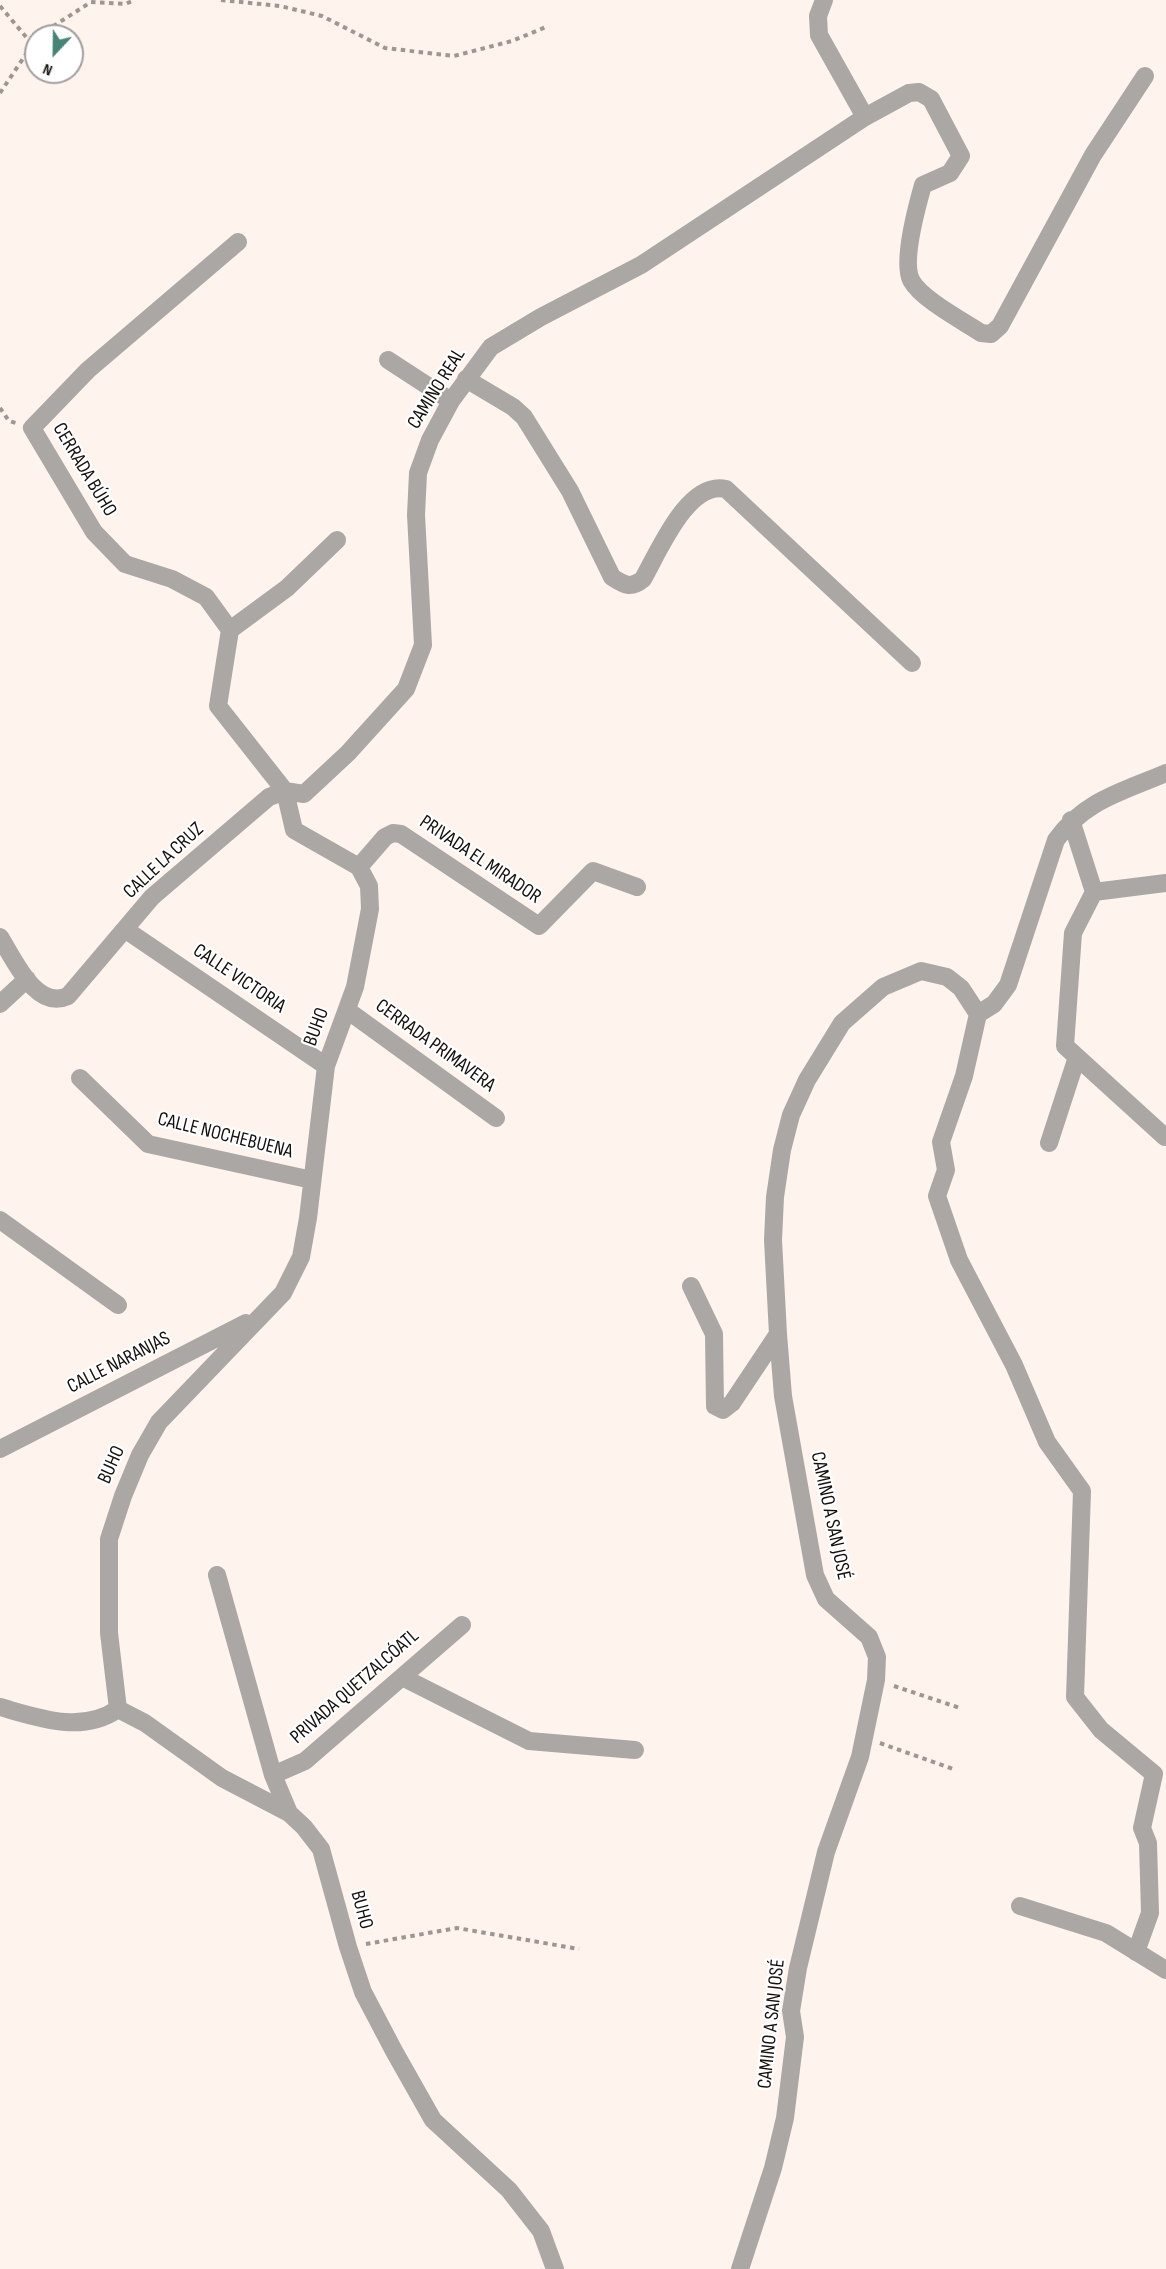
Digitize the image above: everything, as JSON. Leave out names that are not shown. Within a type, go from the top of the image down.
[{"type":"street","points":[[824,0],[818,16],[819,35],[865,117]]},
{"type":"street","name":"CAMINO REAL","points":[[285,791],[304,794],[348,753],[406,689],[423,645],[416,515],[418,473],[430,440],[452,401],[491,347],[541,316],[641,265],[865,117],[909,93],[919,92],[931,99],[961,156],[950,173],[923,185],[908,266],[909,273],[920,291],[981,333],[991,334],[1000,326],[1093,155],[1145,76]]},
{"type":"street","name":"CERRADA BÚHO","points":[[230,630],[206,597],[172,579],[125,564],[94,532],[32,428],[88,370],[238,242]]},
{"type":"street","points":[[388,360],[452,401]]},
{"type":"street","points":[[466,379],[513,407],[524,417],[570,491],[612,576],[624,585],[635,585],[643,579],[686,505],[703,492],[716,487],[726,489],[912,663]]},
{"type":"street","points":[[337,540],[287,588],[230,630],[218,706],[285,791],[294,830],[359,867]]},
{"type":"street","points":[[1136,1952],[1150,1913],[1148,1843],[1142,1828],[1154,1774],[1101,1730],[1074,1698],[1082,1491],[1047,1442],[1014,1365],[959,1260],[937,1196],[946,1170],[941,1142],[964,1076],[978,1014],[994,1004],[1008,985],[1056,840],[1071,820],[1094,804],[1166,773]]},
{"type":"street","name":"CALLE LA CRUZ","points":[[27,979],[46,998],[59,1000],[68,996],[152,897],[269,797],[285,791]]},
{"type":"street","points":[[1071,820],[1094,892],[1073,933],[1065,1046],[1164,1137]]},
{"type":"street","name":"PRIVADA EL MIRADOR","points":[[359,867],[385,837],[393,833],[401,834],[539,926],[593,871],[637,888]]},
{"type":"street","name":"BUHO","points":[[359,867],[369,886],[370,909],[355,987],[326,1066],[306,1228],[301,1257],[294,1276],[283,1293],[159,1422],[140,1455],[109,1539],[109,1633],[118,1709],[145,1723],[222,1778],[289,1813],[304,1827],[321,1849],[363,1992],[433,2120],[508,2190],[541,2231],[555,2269]]},
{"type":"street","points":[[1094,892],[1166,882]]},
{"type":"street","name":"CALLE VICTORIA","points":[[126,930],[326,1066]]},
{"type":"street","points":[[0,937],[27,979],[0,1004]]},
{"type":"street","name":"CAMINO A SAN JOSÉ","points":[[740,2269],[773,2168],[785,2118],[795,2037],[791,2011],[798,1968],[826,1852],[865,1738],[876,1680],[877,1657],[868,1637],[826,1599],[815,1575],[783,1396],[773,1240],[775,1197],[791,1115],[807,1080],[842,1023],[883,987],[921,971],[947,977],[961,988],[978,1014]]},
{"type":"street","name":"CERRADA PRIMAVERA","points":[[347,1010],[496,1118]]},
{"type":"street","points":[[1049,1143],[1077,1057]]},
{"type":"street","name":"CALLE NOCHEBUENA","points":[[80,1078],[148,1144],[312,1180]]},
{"type":"street","points":[[0,1220],[118,1305]]},
{"type":"street","points":[[691,1286],[714,1334],[715,1406],[723,1410],[732,1404],[778,1334]]},
{"type":"street","name":"CALLE NARANJAS","points":[[0,1449],[258,1317]]},
{"type":"street","points":[[217,1575],[273,1775],[289,1813]]},
{"type":"street","name":"PRIVADA QUETZALCÓATL","points":[[273,1775],[305,1761],[462,1625]]},
{"type":"street","points":[[402,1677],[530,1741],[635,1750]]},
{"type":"street","points":[[0,1707],[57,1722],[105,1719],[118,1709]]},
{"type":"street","points":[[1020,1906],[1106,1933],[1166,1970]]},
{"type":"path","points":[[57,24],[91,2],[125,4],[135,0]]},
{"type":"path","points":[[221,0],[280,6],[322,16],[385,48],[454,56],[512,41],[546,27]]},
{"type":"path","points":[[0,6],[24,34]]},
{"type":"path","points":[[0,93],[24,56]]},
{"type":"path","points":[[876,1680],[960,1708]]},
{"type":"path","points":[[865,1738],[953,1769]]},
{"type":"path","points":[[348,1947],[457,1928],[579,1949]]}]
